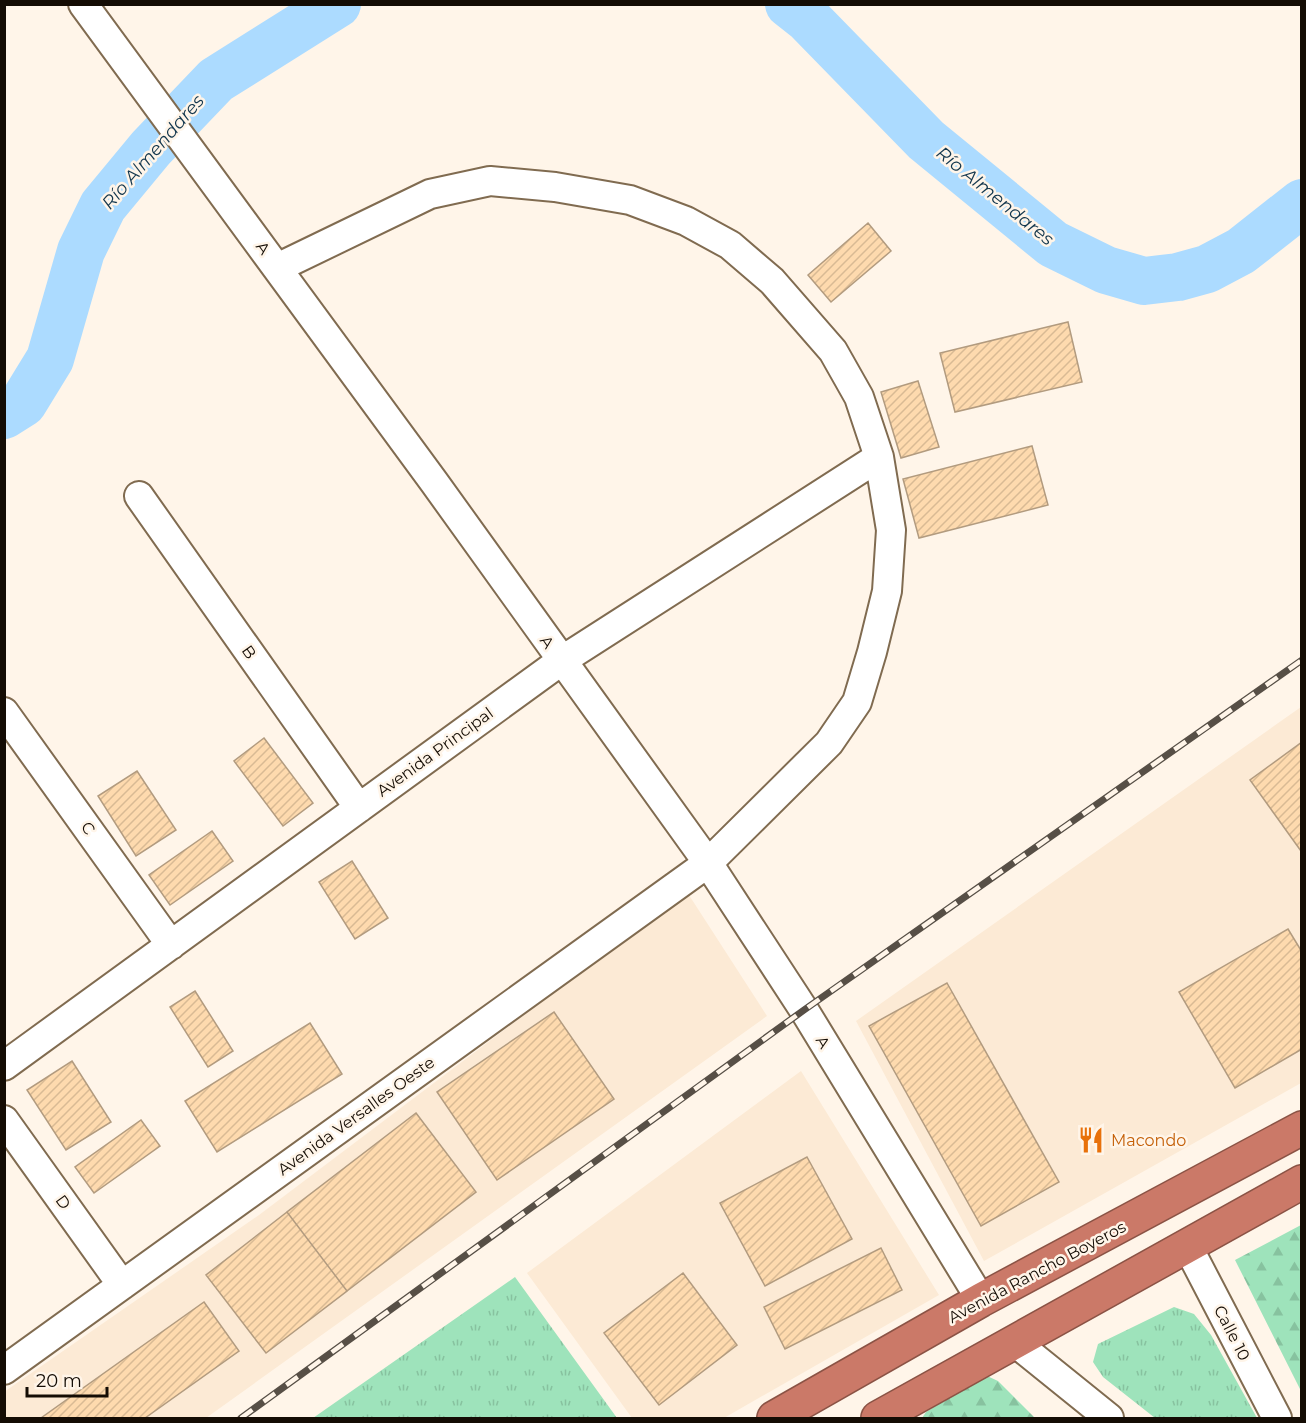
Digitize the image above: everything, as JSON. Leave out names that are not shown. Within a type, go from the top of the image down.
[{"type":"highway","name":"Avenida Rancho Boyeros","points":[[774,1419],[981,1300],[1302,1128]]},
{"type":"highway","points":[[878,1419],[1302,1182]]},
{"type":"street","name":"A","points":[[95,9],[155,103],[278,268],[708,862],[804,1010],[981,1300]]},
{"type":"street","name":"Avenida Versalles Oeste","points":[[4,1370],[708,862],[805,769],[829,743],[857,702],[887,591],[891,530],[879,457],[859,397],[833,351],[772,281],[730,245],[686,221],[630,200],[555,187],[490,181],[430,194],[278,268]]},
{"type":"street","name":"Avenida Principal","points":[[4,1066],[561,661],[879,457]]},
{"type":"street","name":"B","points":[[139,496],[359,808]]},
{"type":"street","name":"C","points":[[4,712],[171,945]]},
{"type":"street","name":"D","points":[[4,1120],[122,1285]]},
{"type":"street","name":"Calle 10","points":[[1188,1247],[1276,1419]]},
{"type":"street","points":[[1016,1343],[1108,1419]]},
{"type":"shaded area","points":[[1301,707],[1301,1083],[984,1261],[856,1021]]},
{"type":"shaded area","points":[[687,892],[767,1016],[206,1418],[5,1418],[4,1392],[259,1215]]},
{"type":"shaded area","points":[[801,1071],[939,1295],[724,1418],[632,1418],[527,1273]]},
{"type":"green space","points":[[1301,1225],[1301,1391],[1235,1260]]},
{"type":"green space","points":[[515,1277],[617,1418],[313,1418]]},
{"type":"green space","points":[[1174,1307],[1194,1314],[1211,1335],[1257,1418],[1155,1418],[1103,1377],[1093,1362],[1098,1344]]},
{"type":"green space","points":[[985,1375],[998,1381],[1035,1418],[922,1418],[926,1412]]},
{"type":"building","points":[[868,223],[891,251],[831,302],[808,275]]},
{"type":"building","points":[[1068,322],[1082,382],[955,412],[940,353]]},
{"type":"building","points":[[918,381],[939,447],[901,458],[881,392]]},
{"type":"building","points":[[1032,446],[1048,505],[919,538],[903,479]]},
{"type":"building","points":[[264,738],[313,803],[283,826],[234,761]]},
{"type":"building","points":[[1302,742],[1302,850],[1301,851],[1250,780]]},
{"type":"building","points":[[137,771],[176,830],[136,856],[98,796]]},
{"type":"building","points":[[212,831],[233,861],[170,905],[149,875]]},
{"type":"building","points":[[352,861],[388,918],[355,939],[319,882]]},
{"type":"building","points":[[1288,929],[1302,952],[1302,1049],[1235,1088],[1179,992]]},
{"type":"building","points":[[947,983],[1059,1182],[981,1226],[869,1026]]},
{"type":"building","points":[[195,991],[233,1051],[208,1067],[170,1007]]},
{"type":"building","points":[[554,1012],[614,1099],[497,1180],[437,1092]]},
{"type":"building","points":[[310,1023],[342,1074],[217,1152],[185,1101]]},
{"type":"building","points":[[72,1061],[111,1122],[66,1150],[27,1090]]},
{"type":"building","points":[[416,1113],[476,1192],[347,1291],[287,1212]]},
{"type":"building","points":[[141,1120],[160,1146],[94,1193],[75,1167]]},
{"type":"building","points":[[807,1157],[852,1239],[765,1286],[720,1203]]},
{"type":"building","points":[[287,1212],[347,1291],[266,1353],[206,1275]]},
{"type":"building","points":[[881,1248],[902,1290],[785,1349],[764,1307]]},
{"type":"building","points":[[683,1273],[737,1345],[659,1405],[604,1333]]},
{"type":"building","points":[[204,1302],[239,1351],[145,1418],[41,1418]]},
{"type":"waterway","name":"Río Almendares","points":[[4,415],[23,403],[50,359],[81,251],[103,206],[151,148],[216,80],[337,4]]},
{"type":"waterway","name":"Río Almendares","points":[[789,4],[808,19],[926,140],[1053,244],[1106,270],[1144,281],[1178,277],[1207,269],[1241,251],[1302,203]]},
{"type":"railway","points":[[241,1418],[804,1010],[1302,660]]},
{"type":"place","name":"Macondo","points":[[1091,1140]]}]
